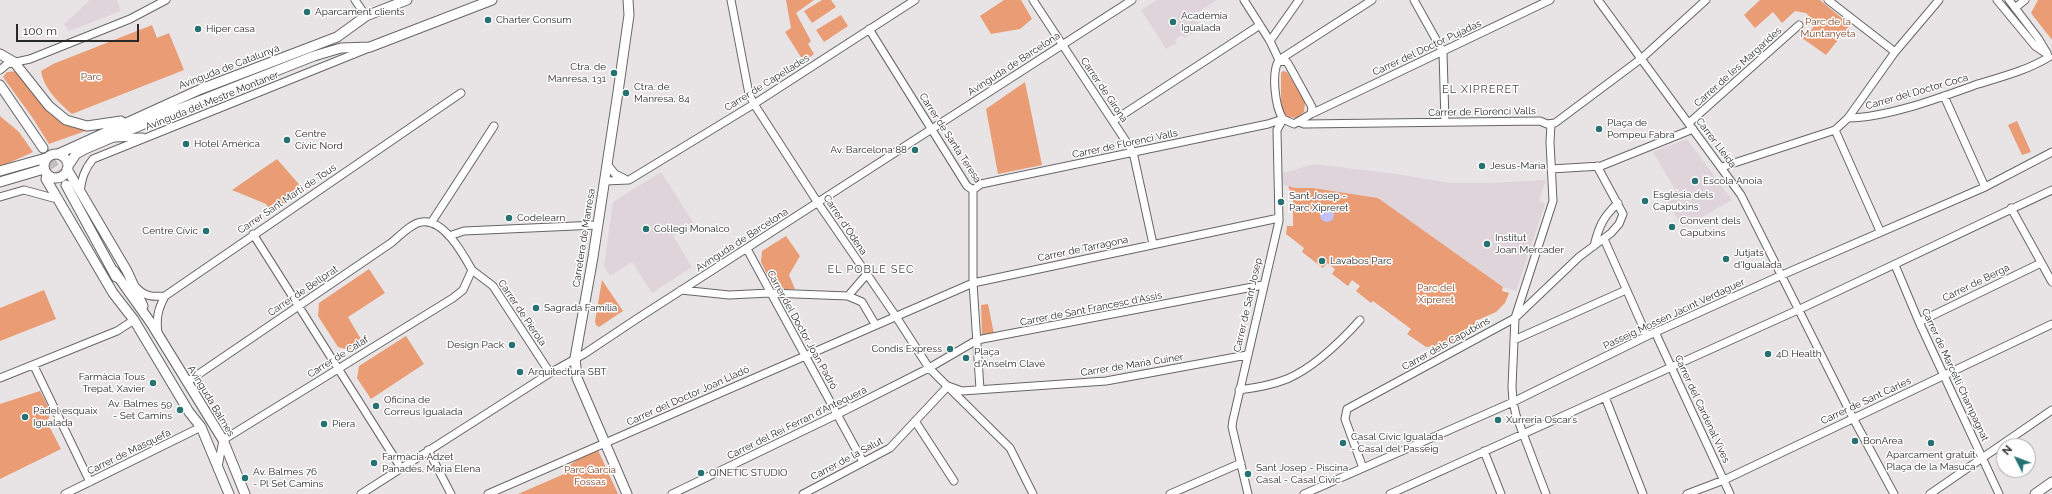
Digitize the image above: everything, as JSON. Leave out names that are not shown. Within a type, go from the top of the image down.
[{"type":"street","points":[[0,70],[14,62],[30,59],[130,20],[166,0]]},
{"type":"street","points":[[355,0],[366,16]]},
{"type":"street","name":"Avinguda de Catalunya","points":[[58,154],[134,118],[201,89],[336,37],[366,16],[407,0]]},
{"type":"street","name":"Avinguda de Catalunya","points":[[68,168],[76,154],[314,56],[341,48],[370,47],[492,0]]},
{"type":"street","name":"Carretera de Manresa","points":[[626,494],[577,378],[575,358],[607,164],[629,15],[628,0]]},
{"type":"street","name":"Carrer d'Òdena","points":[[731,0],[749,94],[754,104],[818,203],[896,315],[929,368],[1010,448],[1031,493]]},
{"type":"street","name":"Carrer de Capellades","points":[[629,180],[754,104],[915,0]]},
{"type":"street","name":"Carrer de Girona","points":[[1033,0],[1061,46],[1133,152],[1154,244]]},
{"type":"street","name":"Avinguda de Barcelona","points":[[361,494],[550,373],[584,354],[1132,0]]},
{"type":"street","points":[[1244,0],[1270,41],[1279,60],[1276,71],[1276,106],[1283,120]]},
{"type":"street","points":[[1270,41],[1298,0]]},
{"type":"street","points":[[1279,60],[1372,0]]},
{"type":"street","points":[[1414,0],[1443,52],[1445,122]]},
{"type":"street","name":"Carrer del Doctor Pujadas","points":[[1299,122],[1311,114],[1550,0]]},
{"type":"street","name":"Carrer Lleida","points":[[1598,0],[1722,167],[1741,195],[1800,309],[1853,418],[1894,494]]},
{"type":"street","points":[[1546,494],[1513,402],[1514,340],[1515,318],[1552,201],[1552,124],[1642,58],[1706,0]]},
{"type":"street","points":[[1828,0],[1895,52]]},
{"type":"street","points":[[1722,167],[1835,130],[1848,118],[1895,52],[1940,0]]},
{"type":"street","points":[[1997,0],[2035,46],[2050,57]]},
{"type":"street","points":[[2009,0],[2038,38],[2050,57]]},
{"type":"street","points":[[2015,8],[2025,0]]},
{"type":"street","points":[[1113,121],[1260,25]]},
{"type":"street","name":"Carrer de les Margarides","points":[[1691,126],[1799,25]]},
{"type":"street","name":"Carrer de Santa Teresa","points":[[869,29],[967,186],[973,190],[973,283],[980,389]]},
{"type":"street","name":"Avinguda del Mestre Montaner","points":[[80,192],[82,176],[93,160],[147,137],[357,54],[370,47]]},
{"type":"street","points":[[0,54],[14,62],[49,106],[66,120],[87,126],[134,118]]},
{"type":"street","name":"Carrer del Doctor Coca","points":[[1848,118],[1866,118],[1944,96],[2030,68],[2050,57]]},
{"type":"street","points":[[1279,60],[1287,62],[1290,67],[1312,107],[1311,114]]},
{"type":"street","points":[[0,85],[44,148]]},
{"type":"street","name":"Carrer Sant Martí de Tous","points":[[165,296],[253,234],[461,93]]},
{"type":"street","points":[[1944,96],[1985,187]]},
{"type":"street","points":[[1856,106],[1861,110],[1866,118]]},
{"type":"street","name":"Carrer de Florenci Valls","points":[[973,190],[981,184],[1283,120],[1294,124],[1299,122],[1304,124],[1540,121],[1547,124],[1552,124]]},
{"type":"street","name":"Carrer de Sant Josep","points":[[1248,494],[1232,427],[1239,390],[1279,218],[1277,130],[1283,120]]},
{"type":"street","points":[[472,270],[457,244],[431,223],[494,126]]},
{"type":"street","points":[[1552,169],[1597,166],[1691,126]]},
{"type":"street","points":[[1835,130],[1880,231]]},
{"type":"street","points":[[112,138],[147,137]]},
{"type":"street","name":"Passeig Mossèn Jacint Verdaguer","points":[[1304,494],[1513,402],[1655,332],[1880,231],[1985,187],[2052,152]]},
{"type":"street","points":[[0,171],[46,158],[52,154],[58,154],[65,158],[68,168],[60,177],[52,178],[45,172]]},
{"type":"street","points":[[46,158],[43,165],[46,179],[113,293],[134,320],[180,399],[201,427],[229,494]]},
{"type":"street","points":[[607,164],[615,174],[629,180]]},
{"type":"street","name":"Carrer dels Caputxins","points":[[1363,468],[1345,419],[1347,409],[1515,318],[1579,257],[1604,239],[1619,224],[1623,214],[1597,166]]},
{"type":"street","name":"Avinguda Balmes","points":[[68,168],[80,192],[134,284],[151,323]]},
{"type":"street","points":[[0,182],[45,172]]},
{"type":"street","points":[[604,180],[629,180]]},
{"type":"street","points":[[66,185],[114,271],[143,335]]},
{"type":"street","points":[[0,197],[24,190],[58,199]]},
{"type":"street","points":[[1390,494],[1800,309],[1895,265],[2011,208],[2052,190]]},
{"type":"street","points":[[1594,246],[1598,229],[1606,214],[1618,203]]},
{"type":"street","points":[[2011,208],[2052,282]]},
{"type":"street","name":"Carrer de Tarragona","points":[[896,315],[973,283],[1279,218]]},
{"type":"street","name":"Carrer de Bellprat","points":[[187,382],[299,306],[414,225],[422,222],[431,223]]},
{"type":"street","points":[[449,236],[464,231],[597,225]]},
{"type":"street","points":[[253,234],[401,468]]},
{"type":"street","points":[[1604,239],[1648,336]]},
{"type":"street","name":"Carrer del Doctor Joan Padró","points":[[747,248],[770,294],[836,415],[864,462]]},
{"type":"street","name":"Carrer de Berga","points":[[1919,322],[2041,262]]},
{"type":"street","name":"Carrer de Marcel·lí Champagnat","points":[[1895,265],[1919,322],[1998,494]]},
{"type":"street","name":"Carrer de Calaf","points":[[223,440],[463,290],[472,270]]},
{"type":"street","name":"Carrer de Pierola","points":[[472,270],[493,286],[550,373]]},
{"type":"street","name":"Avinguda Balmes","points":[[114,271],[151,323],[223,440],[244,494]]},
{"type":"street","points":[[848,296],[867,274]]},
{"type":"street","points":[[134,284],[142,294],[148,296],[165,296]]},
{"type":"street","name":"Carrer de Sant Francesc d'Assís","points":[[929,368],[977,340],[1263,285]]},
{"type":"street","points":[[681,290],[729,295],[770,294],[848,296],[862,302],[875,324]]},
{"type":"street","points":[[1514,340],[1626,290]]},
{"type":"street","points":[[158,335],[156,319],[158,308],[165,296]]},
{"type":"street","name":"Carrer del Doctor Joan Lladó","points":[[488,494],[605,444],[896,315]]},
{"type":"street","points":[[0,378],[34,366],[117,331],[134,320]]},
{"type":"street","points":[[1239,390],[1272,384],[1299,373],[1321,357],[1360,320]]},
{"type":"street","name":"Carrer de Sant Carles","points":[[1687,494],[1724,480],[2052,324]]},
{"type":"street","name":"Carrer del Cardenal Vives","points":[[1655,332],[1730,494]]},
{"type":"street","name":"Carrer de Marià Cuiner","points":[[948,386],[962,391],[1106,381],[1247,355]]},
{"type":"street","points":[[34,366],[90,482]]},
{"type":"street","name":"Carrer del Rei Ferran d'Antequera","points":[[672,494],[836,415],[929,368]]},
{"type":"street","name":"Carrer de la Salut","points":[[803,494],[890,448],[948,386]]},
{"type":"street","points":[[1604,397],[1644,494]]},
{"type":"street","points":[[1930,494],[2052,410]]},
{"type":"street","points":[[915,421],[954,481]]},
{"type":"street","name":"Carrer de Masquefa","points":[[65,494],[201,427]]},
{"type":"street","points":[[218,467],[222,455],[223,440]]},
{"type":"street","points":[[428,450],[451,494]]},
{"type":"street","points":[[1484,451],[1501,494]]},
{"type":"street","points":[[1170,494],[1241,463]]},
{"type":"street","points":[[2035,494],[2052,482]]},
{"type":"shaded area","points":[[90,0],[117,0],[121,11],[69,31],[64,24]]},
{"type":"shaded area","name":"Acadèmia Igualada","points":[[1157,0],[1217,0],[1193,15],[1201,28],[1184,38],[1182,35],[1175,40],[1177,43],[1166,49],[1141,10]]},
{"type":"shaded area","name":"Escola Anoia","points":[[1687,139],[1732,200],[1683,228],[1664,196],[1675,189],[1653,152]]},
{"type":"shaded area","name":"Institut Joan Mercader","points":[[1314,164],[1397,174],[1450,183],[1546,180],[1539,201],[1545,204],[1516,291],[1503,287],[1378,198],[1314,188],[1295,188],[1283,185],[1283,173]]},
{"type":"shaded area","name":"Col·legi Monalco","points":[[661,172],[693,222],[673,236],[692,267],[652,293],[632,262],[610,276],[604,266],[613,202]]},
{"type":"green space","points":[[786,0],[814,0],[796,13],[811,41],[808,44],[814,54],[804,62],[785,32],[791,28]]},
{"type":"green space","points":[[822,0],[831,0],[836,7],[812,23],[804,11]]},
{"type":"green space","points":[[1004,0],[1021,0],[1032,19],[1020,29],[991,34],[980,16]]},
{"type":"green space","name":"Parc de la Muntanyeta","points":[[1760,0],[1820,0],[1850,25],[1826,55],[1802,38],[1813,28],[1813,20],[1806,13],[1795,11],[1782,23],[1773,12],[1755,28],[1744,15]]},
{"type":"green space","points":[[2038,0],[2052,0],[2052,40],[2031,13]]},
{"type":"green space","points":[[841,15],[848,26],[824,42],[816,30]]},
{"type":"green space","name":"Parc","points":[[152,25],[157,38],[169,33],[184,70],[72,114],[57,100],[45,84],[41,71],[53,64]]},
{"type":"green space","points":[[18,71],[51,114],[69,126],[88,130],[49,144],[32,117],[3,77],[7,72]]},
{"type":"green space","points":[[1283,71],[1287,72],[1305,102],[1304,112],[1297,118],[1287,117],[1281,108],[1281,73]]},
{"type":"green space","points":[[1025,82],[1042,165],[998,174],[986,109]]},
{"type":"green space","points":[[0,116],[19,132],[33,152],[0,167]]},
{"type":"green space","points":[[2017,121],[2031,152],[2022,155],[2008,125]]},
{"type":"green space","points":[[277,159],[304,190],[272,213],[266,204],[232,190]]},
{"type":"green space","name":"Parc del Xipreret","points":[[1288,186],[1295,188],[1313,188],[1378,198],[1503,287],[1502,291],[1509,293],[1505,303],[1496,312],[1478,320],[1466,334],[1448,345],[1426,347],[1407,334],[1411,329],[1373,301],[1371,303],[1356,291],[1360,286],[1352,280],[1348,286],[1332,274],[1335,269],[1327,263],[1323,268],[1302,252],[1304,248],[1286,234],[1287,226],[1293,226],[1293,197]]},
{"type":"green space","points":[[786,236],[800,256],[789,275],[795,289],[774,289],[761,262],[762,251]]},
{"type":"green space","points":[[369,269],[385,293],[348,317],[362,341],[349,350],[338,347],[318,316],[319,303]]},
{"type":"green space","points":[[602,280],[623,311],[599,327],[596,325],[595,321]]},
{"type":"green space","points":[[44,290],[56,319],[0,341],[0,308]]},
{"type":"green space","points":[[988,304],[994,334],[982,336],[981,305]]},
{"type":"green space","points":[[406,336],[424,364],[371,399],[357,378],[359,366]]},
{"type":"green space","points":[[40,391],[51,412],[47,422],[61,449],[0,479],[0,404]]},
{"type":"green space","name":"Parc Garcia Fossas","points":[[598,450],[618,494],[518,494],[571,471],[569,466],[583,455]]},
{"type":"water","points":[[1327,208],[1332,210],[1334,215],[1332,220],[1327,222],[1322,220],[1320,215],[1322,210]]},
{"type":"tunnel","points":[[43,148],[66,185]]},
{"type":"place","name":"Aparcament clients","points":[[307,12]]},
{"type":"place","name":"Charter Consum","points":[[488,20]]},
{"type":"place","name":"Acadèmia Igualada","points":[[1173,22]]},
{"type":"place","name":"Hiper casa","points":[[198,29]]},
{"type":"place","name":"Ctra. de Manresa, 131","points":[[614,73]]},
{"type":"place","name":"Ctra. de Manresa, 84","points":[[626,93]]},
{"type":"place","name":"Plaça de Pompeu Fabra","points":[[1599,129]]},
{"type":"place","name":"Centre Cívic Nord","points":[[287,140]]},
{"type":"place","name":"Hotel Amèrica","points":[[186,144]]},
{"type":"place","name":"Av. Barcelona 88","points":[[915,150]]},
{"type":"place","name":"Jesús-Maria","points":[[1482,166]]},
{"type":"place","name":"Escola Anoia","points":[[1695,181]]},
{"type":"place","name":"Església dels Caputxins","points":[[1645,201]]},
{"type":"place","name":"Sant Josep - Parc Xipreret","points":[[1281,202]]},
{"type":"place","name":"Codelearn","points":[[509,218]]},
{"type":"place","name":"Convent dels Caputxins","points":[[1672,227]]},
{"type":"place","name":"Col·legi Monalco","points":[[646,229]]},
{"type":"place","name":"Centre Cívic","points":[[206,231]]},
{"type":"place","name":"Institut Joan Mercader","points":[[1487,244]]},
{"type":"place","name":"Jutjats d'Igualada","points":[[1726,259]]},
{"type":"place","name":"Lavabos Parc","points":[[1322,261]]},
{"type":"place","name":"Sagrada Família","points":[[536,308]]},
{"type":"place","name":"Design Pack","points":[[512,345]]},
{"type":"place","name":"Condis Express","points":[[950,349]]},
{"type":"place","name":"4D Health","points":[[1768,354]]},
{"type":"place","name":"Plaça d'Anselm Clavé","points":[[966,358]]},
{"type":"place","name":"Arquitectura SBT","points":[[520,372]]},
{"type":"place","name":"Farmàcia Tous Trepat, Xavier","points":[[153,383]]},
{"type":"place","name":"Oficina de Correus Igualada","points":[[376,406]]},
{"type":"place","name":"Av. Balmes 59 - Set Camins","points":[[180,410]]},
{"type":"place","name":"Pàdel esquaix Igualada","points":[[25,417]]},
{"type":"place","name":"Xurreria Oscar’s","points":[[1498,420]]},
{"type":"place","name":"Piera","points":[[324,424]]},
{"type":"place","name":"BonÀrea","points":[[1855,441]]},
{"type":"place","name":"Casal Cívic Igualada - Casal del Passeig","points":[[1343,443]]},
{"type":"place","name":"Aparcament gratuït Plaça de la Masuca","points":[[1931,443]]},
{"type":"place","name":"Farmàcia Adzet Panadès, Maria Elena","points":[[374,463]]},
{"type":"place","name":"QINETIC STUDIO","points":[[701,473]]},
{"type":"place","name":"Sant Josep - Piscina Casal - Casal Cívic","points":[[1248,474]]},
{"type":"place","name":"Av. Balmes 76 - Pl Set Camins","points":[[245,478]]},
{"type":"district","name":"EL XIPRERET","points":[[1481,90]]},
{"type":"district","name":"EL POBLE SEC","points":[[871,270]]}]
